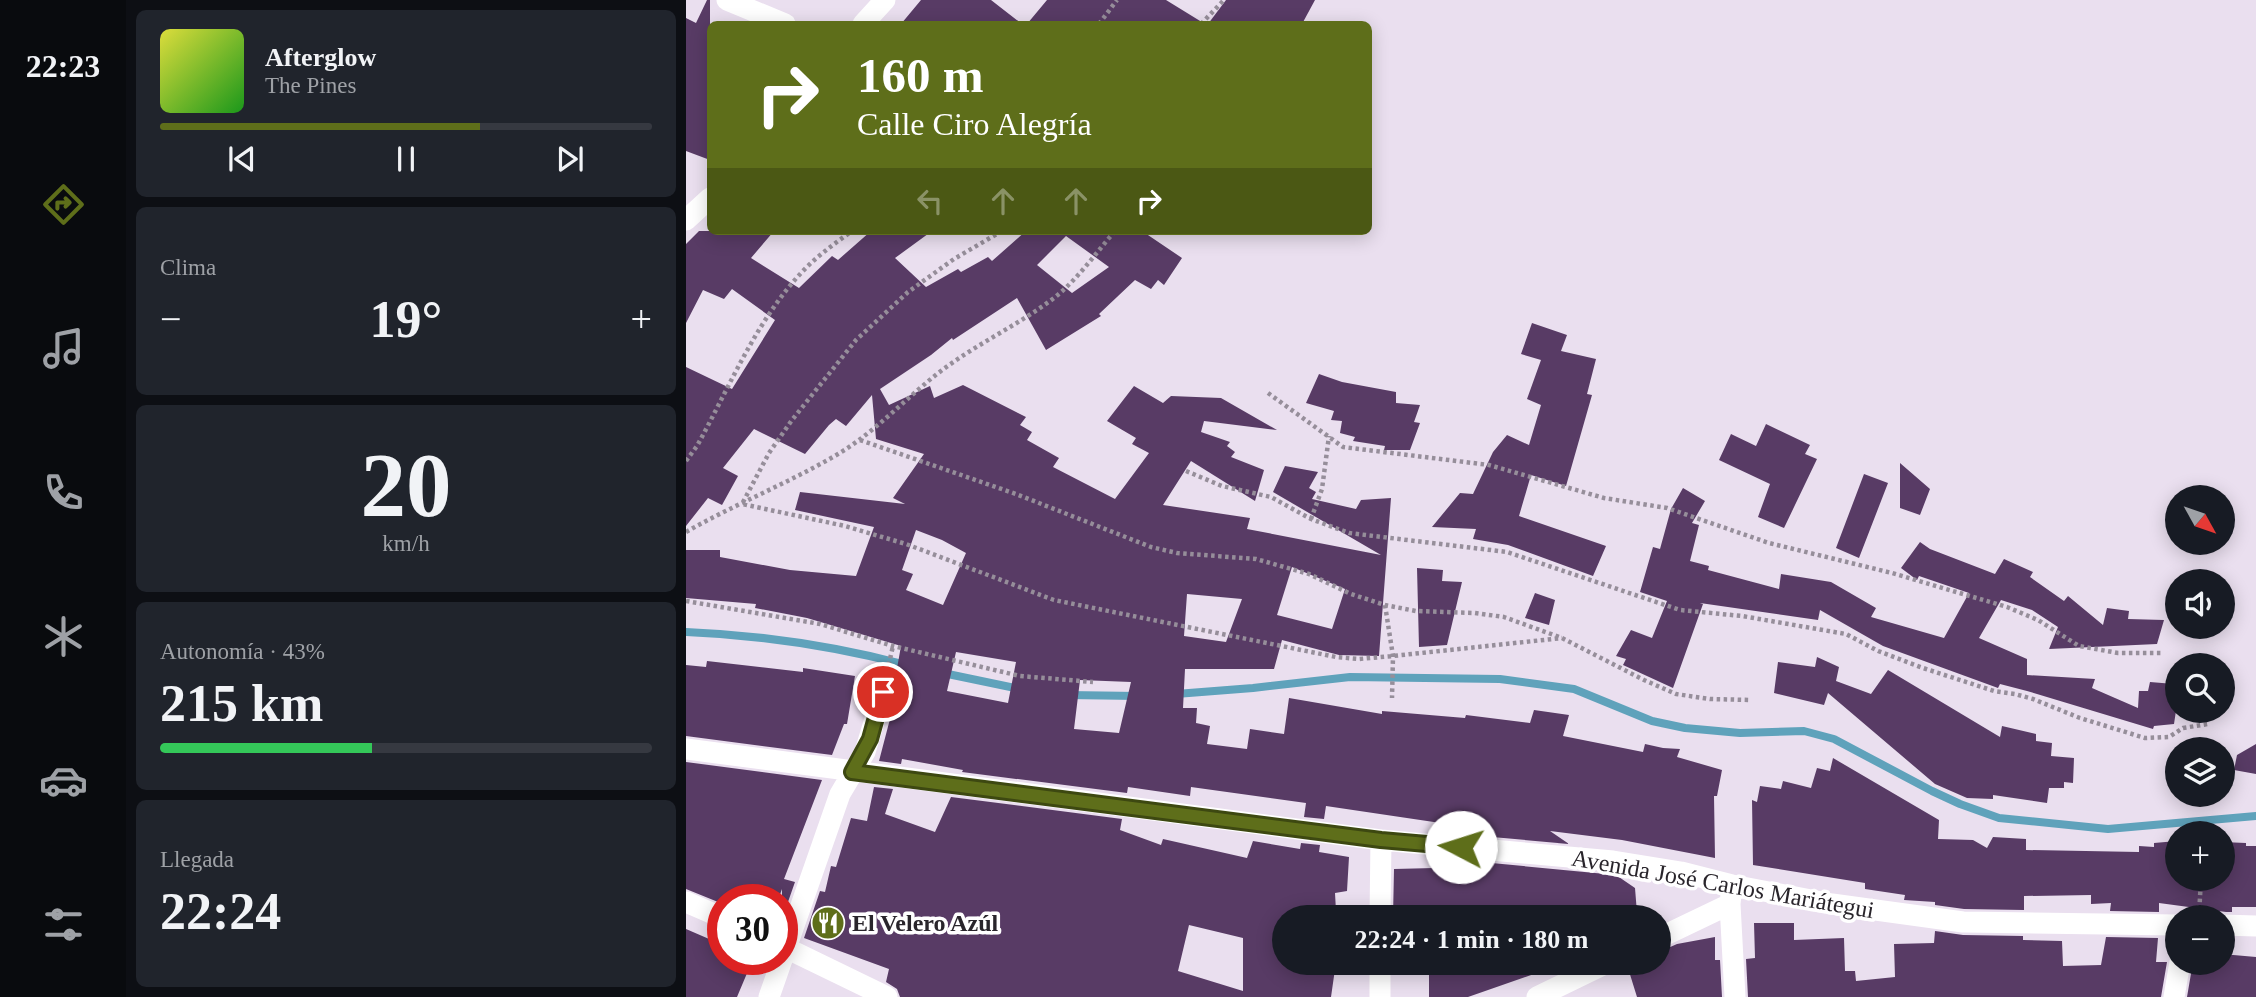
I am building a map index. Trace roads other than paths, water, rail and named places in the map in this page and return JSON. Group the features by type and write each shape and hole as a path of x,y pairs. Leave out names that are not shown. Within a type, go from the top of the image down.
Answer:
{"street":[{"path":"727,0 778,21"},
{"path":"866,21 885,0"},
{"path":"686,220 707,201"},
{"path":"798,911 840,794 870,739 883,692"},
{"name":"Avenida José Carlos Mariátegui","path":"686,749 1381,840 1613,861 1681,872 1731,894 1964,922 2165,925"},
{"path":"1380,905 1381,840"},
{"path":"1671,931 1731,894 1735,997"},
{"path":"686,902 707,911"},
{"path":"2235,925 2256,926"},
{"path":"798,953 887,997"},
{"path":"769,997 776,975"},
{"path":"1380,975 1380,997"},
{"path":"1537,997 1582,975"},
{"path":"2174,997 2178,975"}],"waterway":[{"path":"686,632 797,642 907,665"},
{"path":"943,673 1020,689"},
{"path":"1176,694 1350,677 1500,679 1574,689 1652,721 1685,728 1740,733 1804,731 1834,739 1932,791 1999,818 2108,829 2256,816"},
{"path":"1067,695 1138,696"}],"place":[{"name":"El Velero Azúl","path":"828,923"}]}
